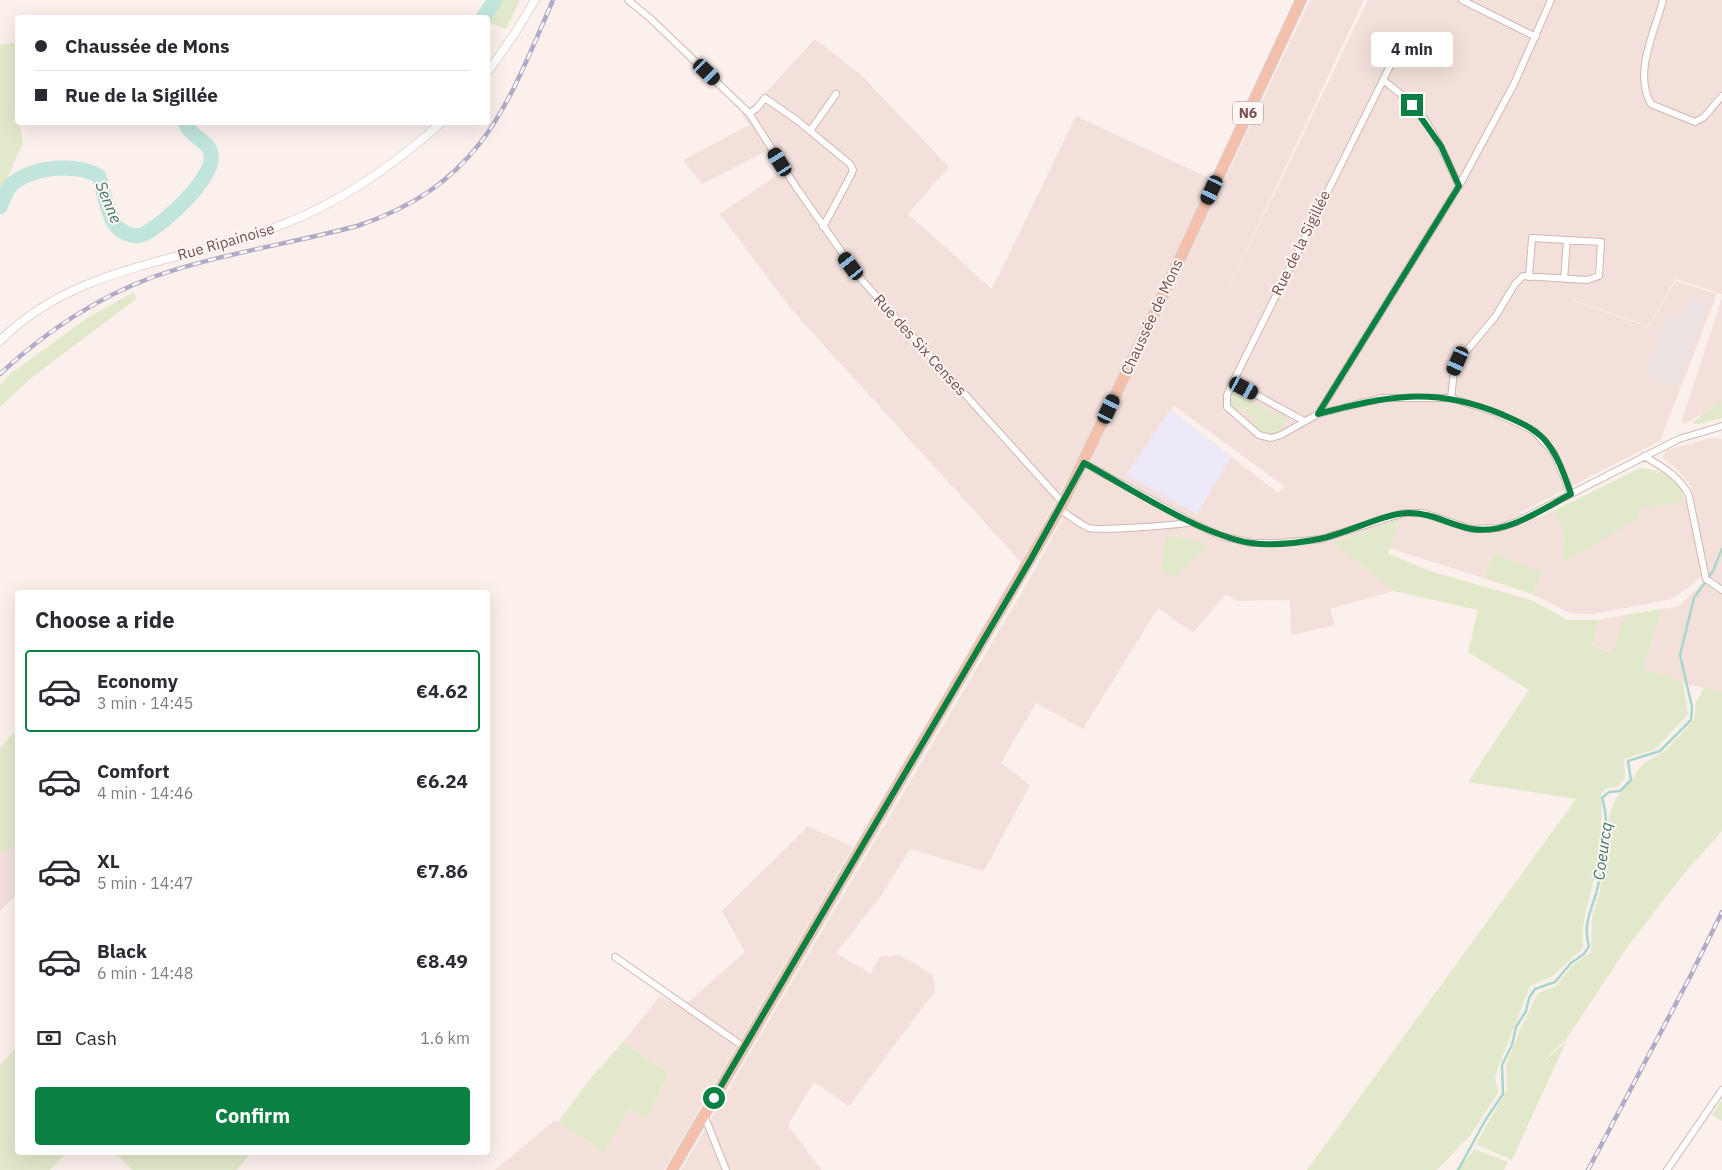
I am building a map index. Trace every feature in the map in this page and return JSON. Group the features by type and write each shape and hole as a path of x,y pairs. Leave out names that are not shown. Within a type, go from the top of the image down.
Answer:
{"main road":[{"name":"Chaussée de Mons","path":"672,1170 1061,506 1084,463 1301,0"}],"street":[{"path":"490,69 535,0"},
{"name":"Rue des Six Censes","path":"628,0 651,19 749,112 823,227 860,278 1061,506 1088,527 1097,530 1133,526 1183,525 1192,522"},
{"path":"1462,0 1536,37"},
{"path":"1318,414 1459,186 1536,37 1551,0"},
{"path":"1663,0 1643,67 1647,98 1651,104 1695,122 1704,117 1722,96"},
{"name":"Rue de la Sigillée","path":"1304,421 1277,437 1263,437 1227,407 1227,395 1393,60"},
{"path":"1383,80 1412,105 1427,123 1441,146 1459,186"},
{"path":"810,131 836,94"},
{"path":"749,112 756,109 765,98 810,131 850,164 853,170 823,227"},
{"name":"Rue Ripainoise","path":"0,341 28,317 57,299 87,284 134,268 247,237 311,212 379,174 438,125"},
{"path":"1451,398 1454,372 1458,361 1495,317 1522,276 1593,280 1599,276 1601,242 1532,238 1529,276"},
{"path":"1564,279 1567,240"},
{"path":"1233,382 1304,421 1318,414 1383,398 1451,398 1496,412 1534,430 1554,453 1571,494"},
{"path":"1084,463 1221,536 1252,543 1282,544 1321,539 1404,513 1424,513 1471,529 1484,530 1516,522 1679,439 1722,426"},
{"path":"1644,456 1672,473 1685,486 1693,512 1708,581 1722,590"},
{"path":"615,957 744,1047"},
{"path":"1667,1170 1722,1090"},
{"path":"704,1115 726,1170"}],"shaded area":[{"path":"1310,0 1364,0 1222,302 1368,0 1722,0 1722,294 1676,279 1648,326 1574,300 1572,304 1574,301 1648,327 1676,281 1717,294 1660,441 1519,513 1538,518 1553,511 1564,534 1562,562 1637,510 1684,501 1692,487 1677,469 1662,458 1667,450 1711,438 1722,439 1722,692 1691,685 1643,668 1662,609 1679,606 1703,583 1701,576 1688,588 1668,600 1593,614 1570,613 1532,594 1541,574 1495,553 1483,578 1389,548 1399,520 1334,543 1394,591 1330,609 1335,625 1291,635 1290,600 1238,601 1226,594 1193,633 1158,608 1083,729 1036,703 1001,763 1030,785 984,871 910,849 879,899 836,953 871,974 879,957 900,955 933,975 935,991 849,1106 814,1082 788,1125 821,1170 681,1170 1032,575 1069,506","holes":["1173,405 1284,486 1278,493 1171,410"]},
{"path":"815,39 860,74 949,167 908,214 992,289 1076,116 1211,179 1102,412 1053,506 1021,562 791,309 720,214 787,168 775,147 702,184 683,160 749,125 741,113 756,103"},
{"path":"1690,298 1708,304 1676,387 1645,373 1667,317 1680,320"},
{"path":"1722,298 1722,402 1685,424 1681,422"},
{"path":"1170,410 1231,457 1197,514 1126,475"},
{"path":"1625,615 1613,653 1592,645 1599,620"},
{"path":"808,826 853,847 664,1170 495,1170 554,1121 604,1152 630,1109 647,1119 669,1073 623,1042 660,996 682,1008 745,952 722,911"},
{"path":"15,846 15,896 0,911 0,853"}],"green space":[{"path":"492,0 520,0 506,29 490,23 490,15 484,15"},
{"path":"15,42 15,125 19,125 23,143 0,193 0,45"},
{"path":"134,292 136,299 31,378 0,407 0,385 10,374 87,318"},
{"path":"1238,389 1243,390 1241,396 1276,415 1279,410 1283,413 1285,417 1284,427 1276,433 1264,433 1252,425 1256,420 1240,408 1236,413 1230,405 1230,396"},
{"path":"1722,399 1722,418 1699,424 1692,423"},
{"path":"1640,468 1650,469 1667,475 1679,486 1684,501 1638,510 1639,518 1562,563 1564,534 1553,511"},
{"path":"1400,519 1388,554 1436,573 1531,600 1568,620 1599,620 1592,645 1612,653 1625,615 1662,609 1643,668 1683,682 1688,714 1656,749 1624,759 1625,778 1618,787 1605,789 1601,793 1602,814 1599,846 1584,922 1583,948 1553,976 1530,986 1495,1076 1498,1093 1470,1136 1437,1170 1307,1170 1576,799 1468,782 1529,690 1468,652 1478,610 1394,591 1333,543"},
{"path":"1166,535 1210,544 1176,577 1161,571"},
{"path":"1495,553 1542,573 1532,594 1483,578"},
{"path":"1704,688 1722,692 1722,831 1682,876 1628,946 1567,1038 1539,1066 1566,1042 1512,1160 1476,1144 1507,1089 1506,1065 1522,1025 1538,993 1556,986 1573,965 1591,952 1592,917 1600,891 1610,811 1617,797 1644,763 1666,750 1694,720 1696,702"},
{"path":"15,731 15,846 0,853 0,748"},
{"path":"623,1042 669,1073 647,1119 630,1109 604,1152 558,1122 590,1079"},
{"path":"15,1049 15,1155 64,1155 50,1170 0,1170 0,1065"},
{"path":"1722,1100 1722,1121 1712,1115"},
{"path":"1475,1149 1508,1162 1504,1170 1456,1170"},
{"path":"117,1155 249,1155 237,1170 132,1170"}],"waterway":[{"name":"Senne","path":"485,15 495,0"},
{"name":"Senne","path":"0,207 11,185 22,177 56,168 79,169 99,176 108,210 117,227 130,235 144,234 163,221 187,199 205,175 210,164 210,149 191,132 186,125"},
{"name":"Coeurcq","path":"1458,1170 1486,1119 1503,1094 1502,1065 1512,1045 1516,1027 1526,1011 1529,998 1535,989 1555,982 1571,963 1584,954 1589,946 1587,926 1599,883 1605,846 1606,820 1602,798 1609,792 1620,791 1631,780 1628,761 1660,751 1691,720 1692,707 1680,655 1694,598 1713,571 1722,549"}],"railway":[{"path":"0,374 34,344 72,318 111,295 153,277 203,262 357,226 399,209 433,189 461,165 484,138 503,109 520,76 553,0"},
{"path":"1588,1170 1691,975 1722,912"}],"route":[{"path":"714,1098 1031,559 1084,463 1221,536 1252,543 1282,544 1321,539 1404,513 1424,513 1471,529 1499,528 1516,522 1571,494 1559,462 1544,439 1522,423 1496,412 1451,398 1416,396 1383,398 1318,414 1459,186 1441,146 1427,123 1412,105"}]}
